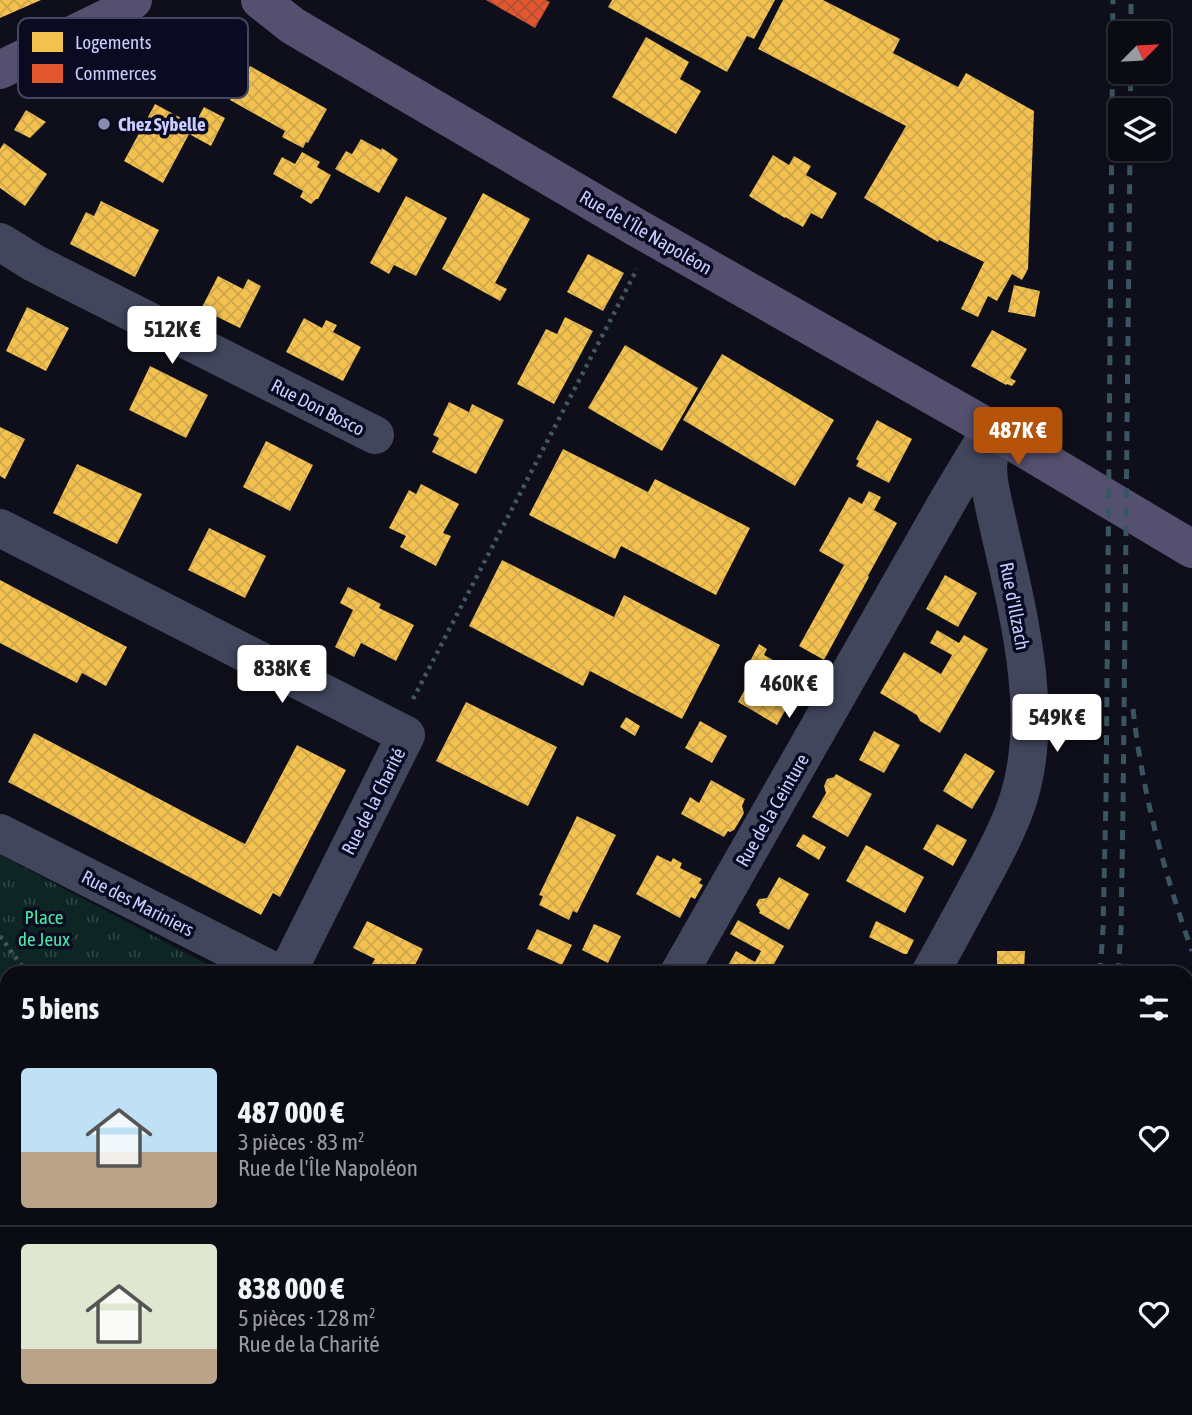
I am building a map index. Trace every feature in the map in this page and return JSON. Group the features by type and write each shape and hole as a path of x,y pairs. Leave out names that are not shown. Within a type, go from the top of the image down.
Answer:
{"main road":[{"path":"78,17 113,15 133,0"},
{"name":"Rue de l'Île Napoléon","path":"260,0 293,26 653,237 991,429 1192,549"},
{"path":"0,70 18,58"}],"street":[{"name":"Rue Don Bosco","path":"0,242 34,263 375,435"},
{"name":"Rue de la Ceinture","path":"683,966 991,429"},
{"name":"Rue d'Illzach","path":"934,966 1010,822 1019,795 1028,744 1024,647 989,481 991,429"},
{"name":"Rue de la Charité","path":"0,528 406,735 290,966"},
{"name":"Rue des Mariniers","path":"0,833 263,966"}],"path":[{"path":"397,730 653,237"},
{"path":"0,936 22,966"}],"green space":[{"name":"Place de Jeux","path":"0,855 207,964 206,966 0,966"}],"building: Logements":[{"path":"0,0 41,0 0,18"},
{"path":"612,0 775,0 754,39 747,36 727,72 608,7"},
{"path":"783,0 823,0 900,39 893,53 958,87 966,73 1034,111 1028,269 1022,280 1012,274 997,301 988,296 978,317 961,309 984,262 939,240 938,242 864,198 906,126 758,49"},
{"path":"646,37 689,62 680,79 701,91 676,134 612,97"},
{"path":"250,66 327,109 303,148 282,137 285,131 230,100 248,98"},
{"path":"155,104 194,125 204,107 225,118 211,146 189,134 163,183 124,161"},
{"path":"26,110 46,122 30,138 14,130"},
{"path":"361,139 398,159 379,193 335,169 346,151 352,154"},
{"path":"4,143 47,174 25,206 0,188 0,149"},
{"path":"302,152 320,162 317,167 331,175 318,199 311,204 300,197 303,191 273,174 282,157 295,164"},
{"path":"773,155 789,165 794,156 811,166 806,175 837,193 822,219 811,213 803,227 749,196"},
{"path":"483,193 530,219 495,283 507,289 500,301 442,269"},
{"path":"406,196 447,218 416,276 394,265 389,274 370,263"},
{"path":"101,201 159,230 135,277 70,244 86,212 94,216"},
{"path":"588,254 624,273 603,311 567,292"},
{"path":"218,276 243,289 248,279 261,286 240,328 201,309"},
{"path":"1014,285 1040,291 1035,317 1008,312"},
{"path":"27,307 69,328 46,371 6,351"},
{"path":"565,317 593,331 554,404 517,384 546,329 557,334"},
{"path":"304,318 322,328 326,320 337,325 333,332 361,347 343,381 286,352"},
{"path":"992,330 1027,349 1010,378 1016,381 1012,386 971,366"},
{"path":"625,345 698,388 662,451 588,408"},
{"path":"722,354 834,420 795,486 683,420"},
{"path":"150,366 208,395 186,438 129,410"},
{"path":"449,402 469,412 472,404 504,420 476,474 432,452 439,438 433,435"},
{"path":"877,420 912,439 889,483 856,466 859,461 856,459"},
{"path":"0,427 25,439 5,479 0,476"},
{"path":"266,441 313,465 290,511 243,487"},
{"path":"563,449 648,492 655,479 750,528 716,595 621,546 615,559 529,515"},
{"path":"77,464 142,494 117,544 53,513"},
{"path":"421,484 459,504 443,533 451,536 436,566 400,547 406,536 389,528 409,490 416,494"},
{"path":"869,491 881,497 874,510 897,523 824,660 799,646 844,565 819,551 849,497 862,504"},
{"path":"209,528 266,556 245,598 188,570"},
{"path":"502,560 614,617 624,595 720,645 682,719 590,671 583,686 469,626"},
{"path":"945,575 977,593 958,627 926,609"},
{"path":"0,580 127,647 106,686 82,673 77,683 0,643"},
{"path":"348,587 381,604 379,608 414,625 396,661 361,643 354,657 335,647 353,610 340,603"},
{"path":"937,630 959,643 964,635 988,649 940,733 920,721 917,715 880,693 904,652 941,674 952,655 930,643"},
{"path":"759,644 767,649 764,655 804,677 777,725 738,702 756,669 748,665"},
{"path":"466,702 557,747 528,806 436,761"},
{"path":"626,717 640,726 635,736 620,727"},
{"path":"700,721 727,736 712,763 685,748"},
{"path":"874,731 900,745 884,773 859,760"},
{"path":"34,733 245,844 297,745 346,770 280,897 273,893 261,915 8,782"},
{"path":"965,753 995,771 972,809 943,791"},
{"path":"836,774 872,794 848,837 812,817 826,793 824,786 827,779"},
{"path":"711,780 745,799 742,806 744,813 734,830 728,831 724,837 681,814 690,797 699,803"},
{"path":"577,816 616,835 577,913 573,911 569,920 539,905 543,896 539,895"},
{"path":"937,824 967,840 953,866 923,849"},
{"path":"803,834 826,847 819,860 796,846"},
{"path":"866,845 924,877 905,913 846,881"},
{"path":"657,855 671,862 673,858 682,863 680,868 702,879 699,883 703,885 695,899 691,897 680,918 636,894"},
{"path":"779,877 809,894 789,930 759,913 756,905 759,899 767,898"},
{"path":"738,920 784,946 773,966 728,966 736,951 755,962 761,951 730,934"},
{"path":"367,921 423,949 414,966 376,966 372,964 375,959 353,948"},
{"path":"876,921 914,940 907,954 869,937"},
{"path":"594,924 621,936 608,963 582,950"},
{"path":"537,929 572,945 562,965 527,949"},
{"path":"997,951 1025,951 1024,966 997,966"}],"building: Commerces":[{"path":"486,0 546,0 550,2 535,28"}],"railway":[{"path":"1100,966 1106,798 1113,0"},
{"path":"1131,0 1131,21"},
{"path":"1130,98 1131,84"},
{"path":"1118,966 1123,808 1130,161"},
{"path":"1133,709 1155,832 1192,951"}],"place":[{"name":"Chez Sybelle","path":"104,124"}]}
